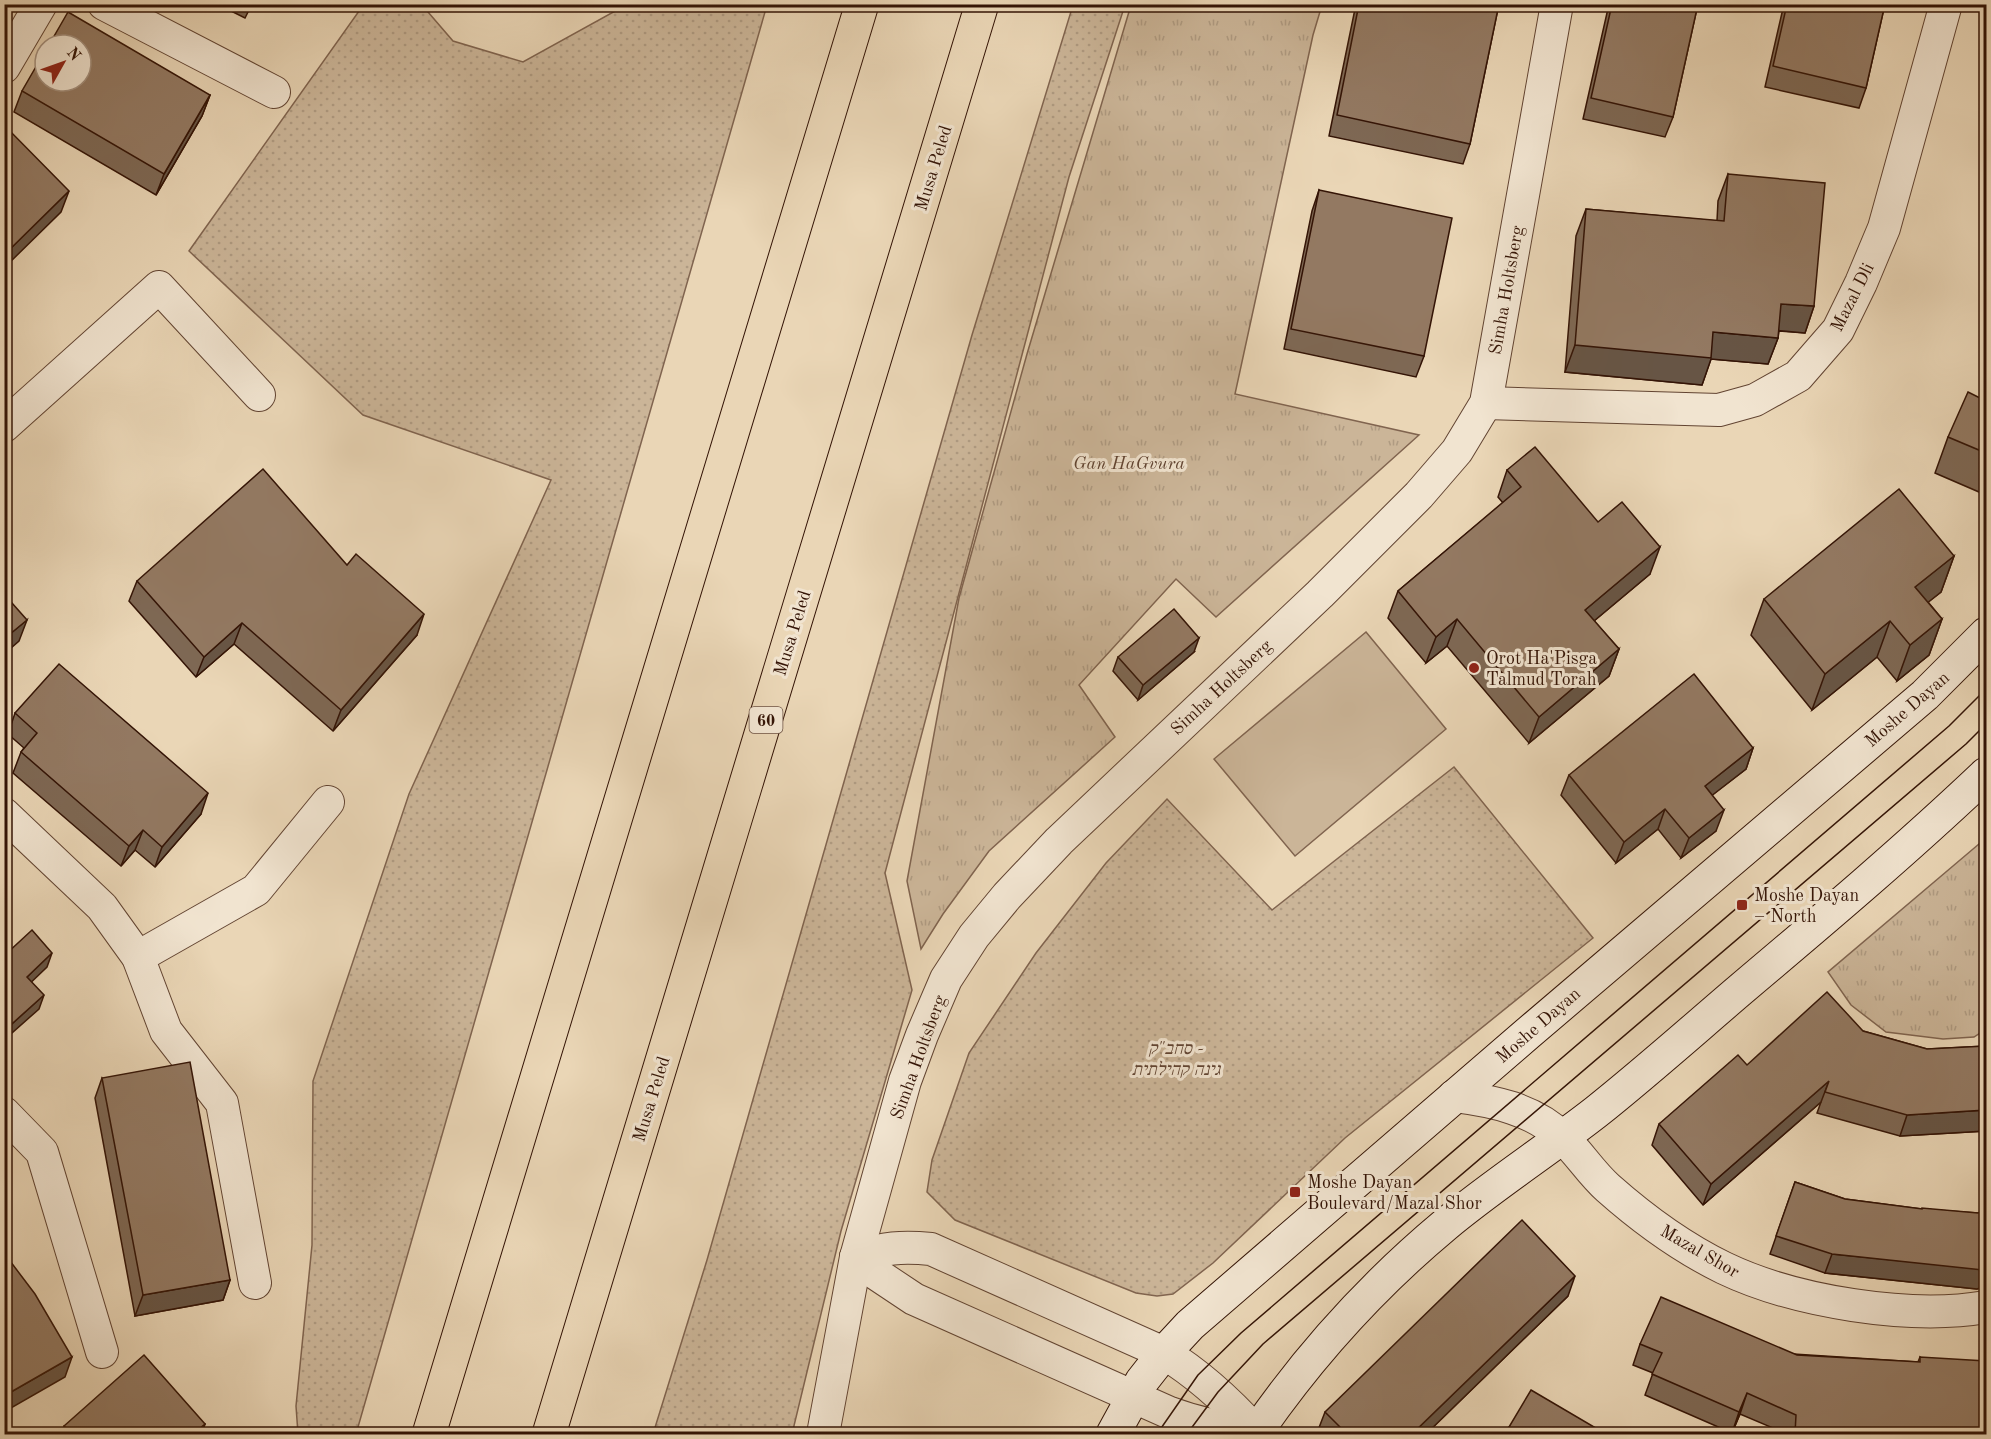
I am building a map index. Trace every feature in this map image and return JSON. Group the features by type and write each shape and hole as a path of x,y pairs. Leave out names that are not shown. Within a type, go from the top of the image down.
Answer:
{"highway":[{"path":"429,1434 862,4"},
{"name":"Musa Peled","path":"549,1434 982,4"}],"street":[{"path":"4,67 40,4"},
{"path":"104,4 274,92"},
{"name":"Simha Holtsberg","path":"823,1434 856,1257 905,1081 946,979 974,936 1007,896 1059,841 1320,594 1419,495 1457,451 1486,403 1557,4"},
{"name":"Mazal Dli","path":"1486,403 1719,410 1755,400 1798,376 1838,330 1862,283 1884,228 1946,4"},
{"path":"4,426 159,287 259,395"},
{"name":"Moshe Dayan","path":"1113,1434 1132,1396 1164,1353 1190,1326 1454,1096 1925,695 1986,634"},
{"path":"1256,1433 1286,1390 1330,1337 1378,1287 1443,1227 1605,1104 1839,906 1940,818 1986,774"},
{"path":"138,957 256,890 328,802"},
{"path":"4,814 102,907 138,957 166,1031 222,1103 255,1283"},
{"name":"Mazal Shor","path":"1454,1096 1508,1106 1531,1115 1562,1137 1607,1187 1668,1234 1723,1267 1761,1283 1826,1300 1895,1310 1986,1307"},
{"path":"4,1113 42,1152 102,1352"},
{"path":"856,1257 878,1250 905,1246 931,1249 1164,1353 1198,1375 1218,1392 1256,1433"},
{"path":"856,1257 872,1271 914,1299 1132,1396 1195,1422 1256,1433"}],"green space":[{"path":"364,4 422,5 453,41 523,62 626,5 767,5 356,1434 298,1434 296,1406 312,1245 313,1081 409,794 551,480 363,415 189,251"},
{"path":"1073,5 1125,5 1069,177 885,873 912,990 841,1231 792,1434 653,1434 707,1260 972,335"},
{"name":"Gan HaGvura","path":"1131,5 1322,5 1313,35 1235,394 1419,435 1216,617 1176,579 1079,685 1115,737 989,851 943,914 921,949 907,881 959,598 1027,354"},
{"path":"1366,632 1446,729 1295,856 1214,759"},
{"name":"סחב\"ק - גינה קהילתית","path":"1454,767 1593,938 1345,1138 1213,1263 1173,1294 1157,1296 1136,1293 955,1220 927,1192 932,1160 969,1053 1036,953 1106,863 1167,799 1272,910"},
{"path":"1986,838 1986,1029 1974,1037 1943,1039 1886,1032 1851,1005 1828,972"}],"building":[{"path":"1359,4 1499,4 1470,144 1337,115"},
{"path":"1612,4 1698,4 1673,117 1591,98"},
{"path":"1787,4 1885,4 1866,88 1773,66"},
{"path":"68,12 210,95 164,174 22,91 33,72 33,93 93,93 93,33 56,33"},
{"path":"4,127 69,191 4,255"},
{"path":"1728,174 1825,183 1814,306 1781,304 1778,338 1713,332 1711,358 1575,345 1586,209 1724,221"},
{"path":"1319,190 1452,218 1424,356 1291,329"},
{"path":"1968,392 1986,401 1986,453 1948,437"},
{"path":"1535,447 1598,522 1622,502 1660,547 1585,610 1619,649 1539,717 1457,619 1436,637 1398,591 1521,487 1507,470"},
{"path":"263,469 347,565 356,554 424,614 341,710 242,623 204,657 137,581"},
{"path":"1899,489 1954,556 1915,587 1942,619 1910,645 1890,621 1825,674 1764,599"},
{"path":"4,594 27,620 4,639"},
{"path":"1174,609 1199,638 1143,685 1118,657"},
{"path":"59,664 208,793 162,847 143,830 129,846 21,752 37,733 15,713"},
{"path":"1694,674 1753,748 1705,786 1724,810 1689,838 1665,809 1624,842 1569,775"},
{"path":"32,930 52,953 27,977 44,995 4,1031 4,953 6,954"},
{"path":"1827,992 1863,1031 1927,1049 1986,1046 1986,1110 1907,1115 1825,1092 1829,1081 1711,1184 1659,1124 1738,1055 1747,1065"},
{"path":"190,1062 230,1280 143,1295 102,1078"},
{"path":"1795,1182 1845,1199 1922,1209 1978,1213 1986,1210 1986,1269 1832,1254 1776,1236"},
{"path":"1522,1220 1575,1276 1412,1434 1347,1434 1325,1412"},
{"path":"4,1253 35,1294 72,1357 4,1396"},
{"path":"1661,1297 1797,1355 1920,1362 1920,1357 1986,1361 1986,1434 1795,1434 1796,1415 1747,1393 1739,1412 1652,1374 1662,1353 1640,1344"},
{"path":"144,1355 205,1424 193,1434 71,1434 64,1426"},
{"path":"1531,1390 1606,1434 1522,1434 1509,1427"}],"tram line":[{"path":"1157,1434 1198,1375 1241,1333 1949,726 1986,689"},
{"path":"1187,1434 1218,1392 1263,1344 1966,744 1986,724"}],"place":[{"name":"Orot Ha'Pisga Talmud Torah","path":"1474,668"},
{"name":"Moshe Dayan – North","path":"1742,905"},
{"name":"Moshe Dayan Boulevard/Mazal Shor","path":"1295,1192"}]}
